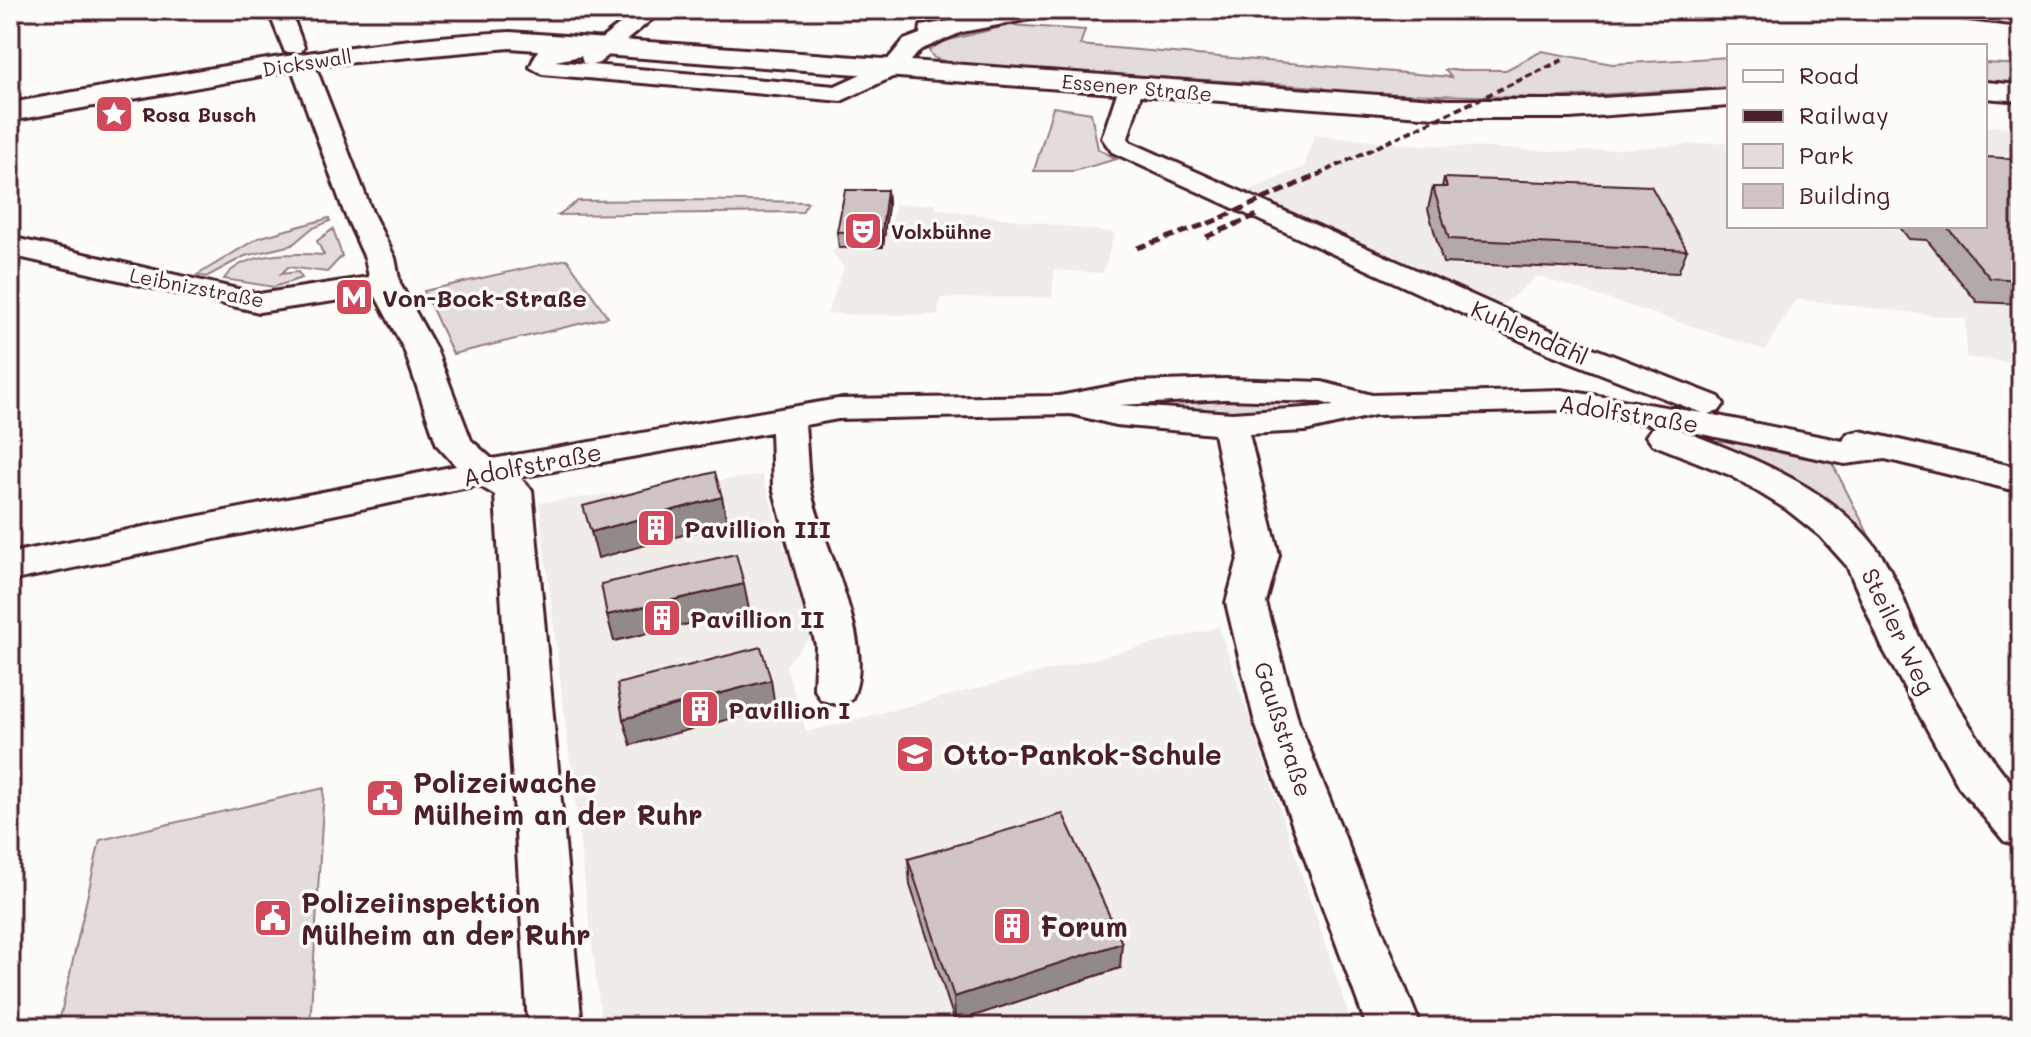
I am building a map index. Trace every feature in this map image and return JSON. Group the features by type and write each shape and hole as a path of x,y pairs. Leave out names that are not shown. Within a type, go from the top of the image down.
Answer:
{"main road":[{"name":"Dickswall","path":"10,112 300,61 463,42 599,52"},
{"name":"Essener Straße","path":"546,55 599,52 1127,95 1448,109 1570,109 1727,98"},
{"name":"Dickswall","path":"10,122 300,61 546,55"},
{"name":"Essener Straße","path":"864,73 893,68 1388,123 1579,125 1727,113"},
{"path":"1987,90 2021,93"},
{"path":"1987,108 2021,111"}],"street":[{"path":"279,10 358,212 380,258 385,284 420,349 455,445 484,472 513,490 555,1027"},
{"path":"599,52 652,10"},
{"path":"864,73 895,42 954,27 1046,10"},
{"path":"1941,10 2021,19"},
{"path":"893,68 912,45 954,27"},
{"name":"Essener Straße","path":"546,55 542,67 841,94 864,73"},
{"name":"Kuhlendahl","path":"1127,95 1115,138 1121,147 1679,396 2021,480"},
{"name":"Leibnizstraße","path":"10,246 259,303 385,284"},
{"name":"Adolfstraße","path":"1059,406 1133,392 1225,389 1322,392 1371,405 1465,405 1561,400 1594,403 1845,453 1885,448"},
{"name":"Adolfstraße","path":"10,567 484,472 838,409 1059,406 1135,418 1229,423 1324,419 1371,405"},
{"name":"Steiler Weg","path":"1465,405 1506,416 1609,422 1695,445 1743,467 1799,500 1834,527 1864,560 1903,647 1975,774 2021,827"},
{"path":"787,416 792,488 837,645 836,688"},
{"name":"Gaußstraße","path":"1229,423 1259,555 1246,603 1277,723 1394,1027"}],"shaded area":[{"path":"1987,126 2021,127 2021,364 1966,357 1966,319 1796,299 1765,350 1538,276 1502,305 1247,191 1304,167 1314,135 1387,143 1572,152 1727,142 1727,228 1987,228"},
{"path":"936,204 936,209 1115,233 1103,273 1054,270 1052,297 940,298 938,315 827,314 844,268 833,253 834,248 883,247 886,226 892,225 895,205"},
{"name":"Otto-Pankok-Schule","path":"762,475 812,635 786,665 806,732 1219,627 1353,1027 602,1027 539,503"}],"green space":[{"path":"1010,25 1085,30 1080,45 1451,77 1445,70 1506,70 1542,51 1612,64 1727,57 1727,87 1544,98 1333,92 1321,87 957,65 934,58 929,51 941,42"},
{"path":"1987,63 2021,65 2021,83 1987,81"},
{"path":"1053,107 1091,113 1098,149 1117,159 1074,171 1034,171"},
{"path":"578,201 808,202 802,212 558,215"},
{"path":"329,218 330,221 311,229 292,245 245,256 206,277 197,275 258,238"},
{"path":"333,229 342,256 327,272 288,267 281,274 298,272 302,278 274,287 224,279 243,263 256,259 284,254 324,255 317,241"},
{"path":"567,259 608,317 453,354 424,291"},
{"path":"1311,396 1322,403 1321,411 1268,418 1137,408 1135,402 1143,397"},
{"path":"1734,435 1828,455 1878,553 1715,444"},
{"path":"324,788 310,1027 58,1027 100,840"}],"building":[{"path":"1987,157 2021,159 2021,280 1990,278 1948,228 1987,228"},
{"path":"1444,178 1651,186 1687,250 1449,239 1433,187 1447,187"},
{"path":"845,190 887,190 882,231 837,232"},
{"path":"715,472 722,497 591,532 583,506"},
{"path":"736,554 744,584 607,615 601,584"},
{"path":"761,647 771,680 623,719 617,684"},
{"name":"Forum","path":"1063,814 1122,943 954,997 908,859"}],"railway":[{"path":"1317,175 1565,59"},
{"path":"1137,248 1212,222 1322,173"},
{"path":"1206,237 1257,215"}],"place":[{"name":"Rosa Busch","path":"114,114"},
{"name":"Volxbühne","path":"863,231"},
{"name":"Von-Bock-Straße","path":"354,297"},
{"name":"Pavillion III","path":"656,528"},
{"name":"Pavillion II","path":"662,618"},
{"name":"Pavillion I","path":"700,709"},
{"name":"Otto-Pankok-Schule","path":"915,754"},
{"name":"Polizeiwache Mülheim an der Ruhr","path":"385,798"},
{"name":"Polizeiinspektion Mülheim an der Ruhr","path":"273,918"},
{"name":"Forum","path":"1012,926"}]}
